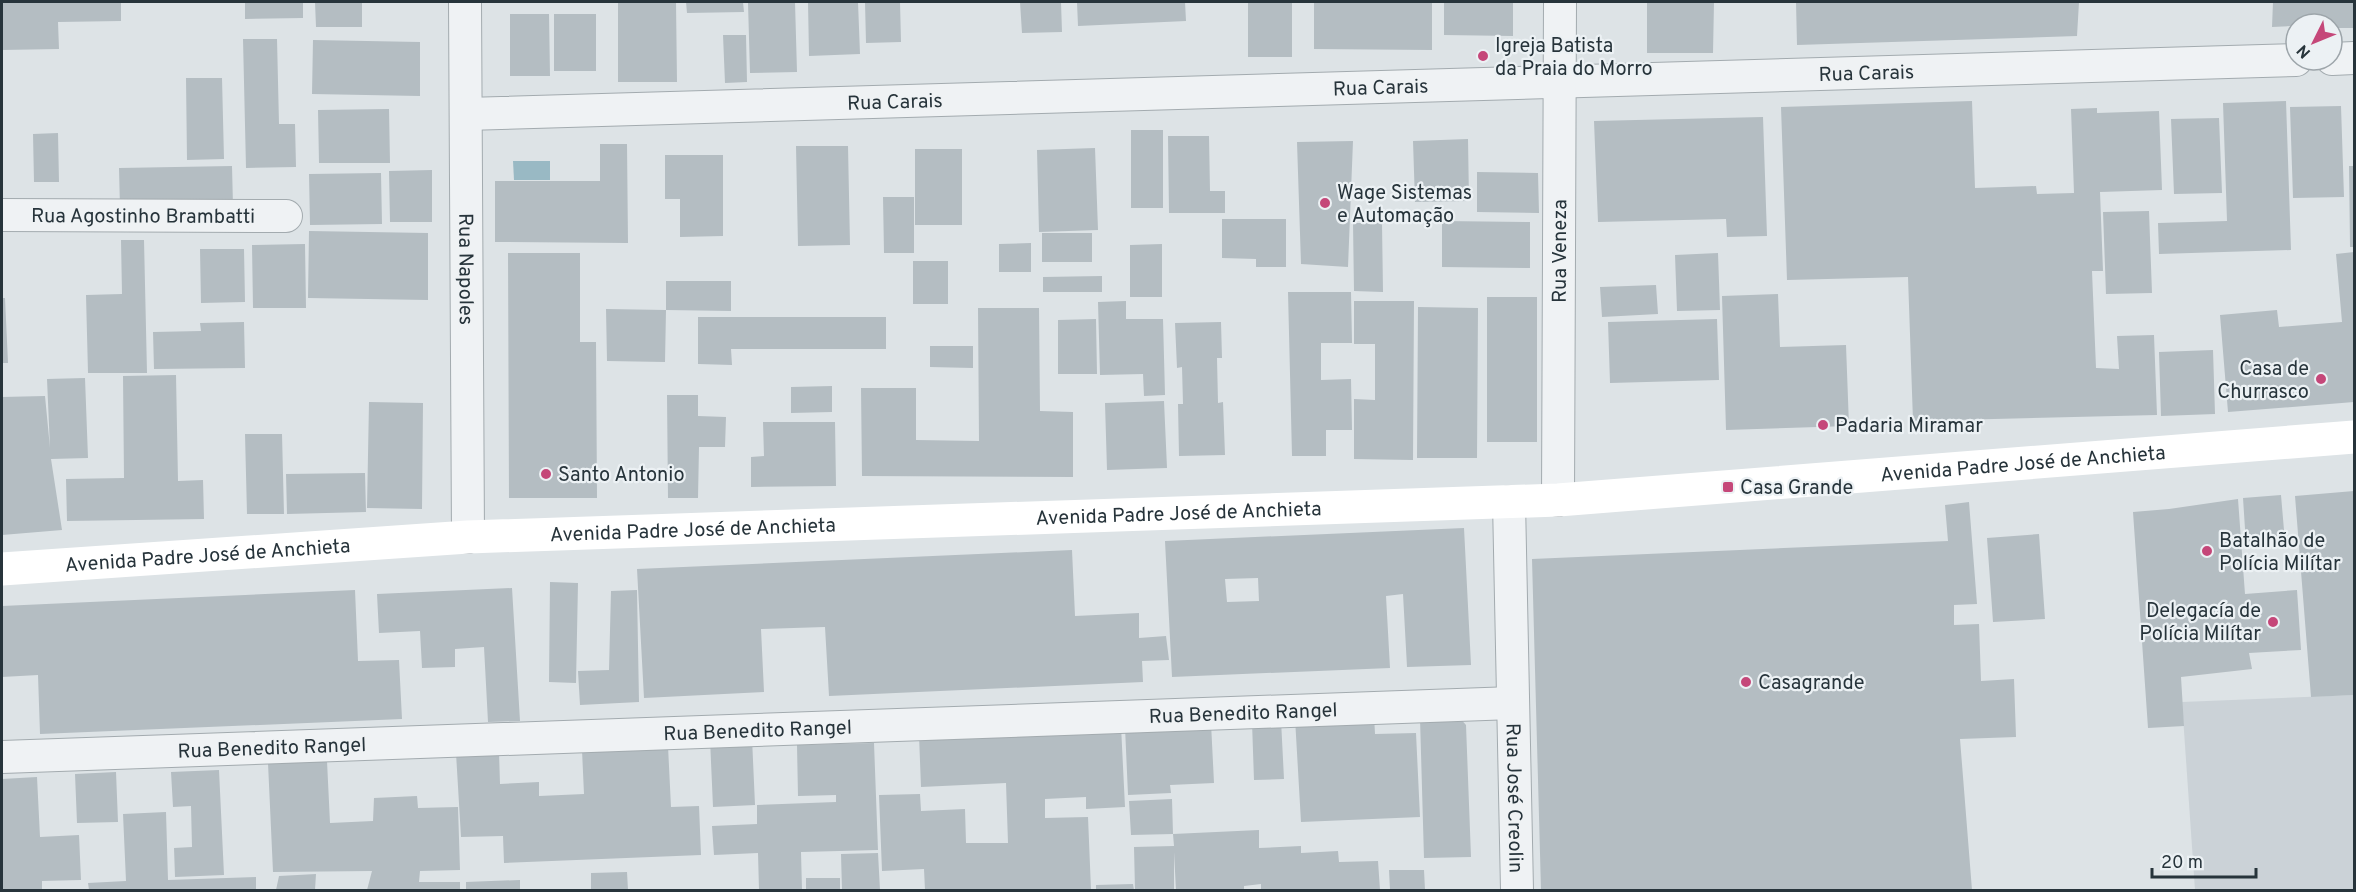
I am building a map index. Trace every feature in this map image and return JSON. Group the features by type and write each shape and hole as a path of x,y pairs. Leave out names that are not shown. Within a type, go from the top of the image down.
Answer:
{"main road":[{"name":"Avenida Padre José de Anchieta","path":"2,569 468,537 1558,500 2355,437"}],"street":[{"name":"Rua Napoles","path":"465,2 468,537"},
{"name":"Rua Veneza","path":"1558,500 1560,2"},
{"name":"Rua Carais","path":"466,114 2284,60"},
{"name":"Rua Agostinho Brambatti","path":"2,215 286,216"},
{"name":"Rua José Creolin","path":"1509,502 1517,891"},
{"name":"Rua Benedito Rangel","path":"2,757 1513,704"}],"shaded area":[{"path":"2354,695 2354,890 2195,890 2182,702"}],"water":[{"path":"513,161 550,161 550,180 514,180"}],"building":[{"path":"2,2 121,2 121,21 58,22 59,49 2,50"},
{"path":"245,2 303,2 303,18 245,19"},
{"path":"315,2 362,2 362,27 316,27"},
{"path":"618,2 676,2 677,82 618,82"},
{"path":"686,2 743,2 744,12 687,13"},
{"path":"795,2 797,72 750,73 748,3"},
{"path":"808,2 858,2 860,54 809,56"},
{"path":"865,2 900,2 901,42 866,43"},
{"path":"1020,2 1061,2 1062,32 1022,33"},
{"path":"1077,2 1185,2 1186,21 1078,26"},
{"path":"1248,2 1292,2 1292,57 1248,57"},
{"path":"1314,2 1432,2 1432,50 1314,49"},
{"path":"1444,2 1513,2 1513,36 1444,35"},
{"path":"1647,2 1714,2 1713,53 1647,53"},
{"path":"1796,2 2079,2 2077,36 1797,45"},
{"path":"2273,2 2354,2 2354,28 2344,28 2344,12 2284,12 2284,26 2272,27"},
{"path":"510,14 549,14 550,76 510,76"},
{"path":"554,14 596,14 596,71 554,71"},
{"path":"723,35 746,35 747,82 725,83"},
{"path":"243,39 277,39 279,124 295,124 296,167 246,168"},
{"path":"313,40 420,42 420,96 312,94"},
{"path":"186,78 222,78 224,159 187,160"},
{"path":"1972,101 1975,188 2036,186 2037,194 2074,193 2071,109 2097,108 2097,113 2159,111 2162,190 2100,192 2103,271 2092,271 2096,368 2119,369 2117,336 2154,335 2157,415 1913,421 1908,277 1787,280 1781,107"},
{"path":"2286,101 2291,250 2159,254 2158,223 2227,221 2223,103"},
{"path":"2341,106 2344,197 2293,198 2290,107"},
{"path":"389,109 390,163 319,163 318,110"},
{"path":"1763,117 1767,236 1727,237 1726,219 1598,222 1594,121"},
{"path":"2219,118 2222,193 2174,194 2171,119"},
{"path":"1131,130 1163,130 1163,208 1131,208"},
{"path":"58,133 59,182 34,182 33,134"},
{"path":"1168,136 1209,136 1210,191 1225,191 1225,213 1169,213"},
{"path":"1468,139 1469,201 1415,202 1413,141"},
{"name":"Wage Sistemas e Automação","path":"1353,141 1348,267 1301,264 1297,142"},
{"path":"600,144 627,144 628,243 495,242 495,181 600,181"},
{"path":"796,146 848,146 850,245 798,246"},
{"path":"1095,148 1098,230 1039,232 1037,150"},
{"path":"915,149 962,149 962,225 915,225"},
{"path":"665,155 723,155 723,236 680,237 680,199 665,199"},
{"path":"232,166 233,206 120,208 119,168"},
{"path":"2349,166 2354,166 2354,247 2350,247"},
{"path":"432,170 432,222 390,222 389,171"},
{"path":"1477,172 1538,173 1539,213 1477,212"},
{"path":"381,173 382,224 310,225 309,174"},
{"path":"883,197 914,197 914,253 884,253"},
{"path":"2149,211 2152,293 2106,294 2103,212"},
{"path":"1222,219 1286,219 1286,267 1256,267 1256,259 1222,258"},
{"path":"1442,221 1530,222 1530,268 1442,267"},
{"path":"1353,223 1382,223 1383,292 1354,291"},
{"path":"309,231 428,233 428,300 308,298"},
{"path":"1042,233 1092,233 1092,262 1042,262"},
{"path":"121,240 144,240 147,373 88,373 86,295 122,294"},
{"path":"1031,243 1031,272 999,272 999,244"},
{"path":"305,244 306,308 253,308 252,245"},
{"path":"1162,244 1162,297 1130,297 1130,245"},
{"path":"200,249 244,249 245,302 201,303"},
{"path":"2354,252 2354,402 2228,412 2220,315 2277,310 2279,327 2342,322 2336,254"},
{"path":"508,253 580,253 580,342 596,342 597,498 509,498"},
{"path":"1718,253 1720,310 1677,311 1675,255"},
{"path":"913,261 948,261 948,304 913,304"},
{"path":"1102,276 1102,292 1043,292 1043,277"},
{"path":"666,281 731,281 731,311 666,310"},
{"path":"1656,285 1658,314 1602,317 1600,287"},
{"path":"1288,292 1351,292 1352,343 1321,343 1321,380 1351,379 1352,430 1326,430 1326,456 1292,456"},
{"path":"1778,294 1780,347 1846,345 1849,426 1726,430 1722,296"},
{"path":"1487,297 1537,297 1537,442 1487,442"},
{"path":"2,298 5,298 8,363 2,363"},
{"path":"1126,301 1126,319 1163,319 1165,395 1144,396 1143,374 1100,375 1098,302"},
{"path":"1354,301 1414,301 1413,460 1354,459 1354,399 1375,400 1375,344 1354,344"},
{"path":"1418,307 1478,308 1477,458 1417,458"},
{"path":"978,308 1039,308 1040,411 1073,412 1073,477 862,476 861,388 916,388 916,440 979,441"},
{"path":"606,309 666,310 665,362 607,361"},
{"path":"698,317 886,317 886,349 731,349 732,365 698,364"},
{"path":"1096,319 1097,374 1058,374 1058,320"},
{"path":"1717,319 1719,380 1610,383 1608,322"},
{"path":"244,322 245,368 154,369 153,332 201,331 200,323"},
{"path":"1221,322 1222,358 1217,358 1218,403 1223,402 1225,455 1179,456 1178,404 1183,404 1182,367 1177,368 1175,323"},
{"path":"930,346 973,346 973,368 930,367"},
{"path":"2213,350 2215,414 2161,416 2159,352"},
{"path":"176,375 178,481 203,480 204,519 67,521 66,479 124,478 123,376"},
{"path":"85,378 88,458 51,459 62,530 2,535 2,397 45,396 50,448 47,379"},
{"path":"832,386 832,412 791,413 791,387"},
{"path":"667,395 698,395 698,416 726,417 725,447 699,447 698,498 668,498"},
{"path":"1164,401 1167,468 1107,470 1105,403"},
{"path":"369,402 423,403 422,509 367,508"},
{"path":"763,422 835,422 836,486 751,487 751,457 764,456"},
{"path":"245,434 282,434 284,514 247,514"},
{"path":"365,473 366,512 287,514 286,474"},
{"path":"2354,491 2354,695 2311,697 2295,496"},
{"path":"2281,495 2285,542 2246,544 2243,498"},
{"path":"2238,499 2245,594 2297,590 2301,650 2249,653 2252,669 2181,677 2184,726 2148,728 2133,512"},
{"name":"Casagrande","path":"1969,502 1977,604 1954,605 1954,625 1979,624 1981,681 2014,679 2016,737 1960,739 1972,890 1541,890 1532,559 1948,541 1945,505"},
{"path":"1464,528 1471,665 1407,667 1403,594 1386,596 1390,668 1172,677 1165,541","holes":["1258,578 1259,601 1227,602 1225,579"]},
{"path":"2039,534 2045,619 1993,622 1987,538"},
{"path":"1072,550 1075,616 1139,613 1139,638 1166,636 1169,660 1142,661 1143,682 829,696 825,627 761,629 764,692 644,698 637,569"},
{"path":"550,582 578,583 576,683 549,682"},
{"path":"512,588 520,721 488,722 484,647 455,649 455,667 422,668 420,631 379,633 377,594"},
{"path":"355,590 358,661 399,660 402,719 40,734 38,675 2,677 2,606"},
{"path":"637,590 639,702 580,705 578,671 609,670 611,591"},
{"path":"1374,715 1375,734 1416,733 1420,817 1301,822 1295,718"},
{"path":"1458,716 1466,725 1471,857 1424,858 1420,718"},
{"path":"1281,720 1284,779 1254,780 1252,722"},
{"path":"1211,723 1214,783 1170,785 1171,793 1128,795 1125,727"},
{"path":"1121,726 1125,807 1086,809 1086,797 1045,799 1045,818 1088,817 1091,890 925,890 924,869 882,871 879,795 920,794 921,811 965,809 966,843 1008,843 1006,783 921,787 919,735"},
{"path":"752,738 755,805 713,807 710,739"},
{"path":"874,743 878,850 801,852 802,890 759,890 758,853 714,855 712,826 757,824 757,805 836,802 836,795 798,796 797,745"},
{"path":"668,746 671,807 699,806 701,855 504,863 503,836 461,837 456,753 499,752 500,784 539,782 539,796 584,794 582,750"},
{"path":"327,761 330,823 373,821 374,798 417,796 418,808 458,807 460,870 420,871 419,882 460,882 460,890 367,890 372,871 273,872 268,763"},
{"path":"219,770 224,875 175,877 174,848 192,847 191,806 173,807 171,772"},
{"path":"116,772 118,822 77,823 75,774"},
{"path":"37,777 40,837 79,835 81,880 42,881 42,890 2,890 2,779"},
{"path":"1172,799 1173,834 1131,835 1129,801"},
{"path":"166,812 168,880 256,877 256,890 89,890 88,883 126,881 123,814"},
{"path":"1259,830 1259,848 1301,846 1301,853 1338,851 1339,862 1378,861 1380,890 1261,890 1261,884 1244,886 1244,890 1176,890 1174,852 1174,890 1135,890 1134,847 1174,846 1173,834"},
{"path":"878,853 880,890 842,890 841,854"},
{"path":"1389,870 1424,870 1425,890 1390,890"},
{"path":"627,872 628,890 591,890 591,873"},
{"path":"316,874 315,890 276,890 279,876"},
{"path":"806,878 840,878 840,890 806,890"},
{"path":"520,880 520,890 466,890 466,882"},
{"path":"1133,884 1134,890 1096,890 1096,885"}],"place":[{"name":"Igreja Batista da Praia do Morro","path":"1483,56"},
{"name":"Wage Sistemas e Automação","path":"1325,203"},
{"name":"Casa de Churrasco","path":"2321,379"},
{"name":"Padaria Miramar","path":"1823,425"},
{"name":"Santo Antonio","path":"546,474"},
{"name":"Casa Grande","path":"1728,487"},
{"name":"Batalhão de Polícia Milítar","path":"2207,551"},
{"name":"Delegacía de Polícia Milítar","path":"2273,622"},
{"name":"Casagrande","path":"1746,682"}]}
